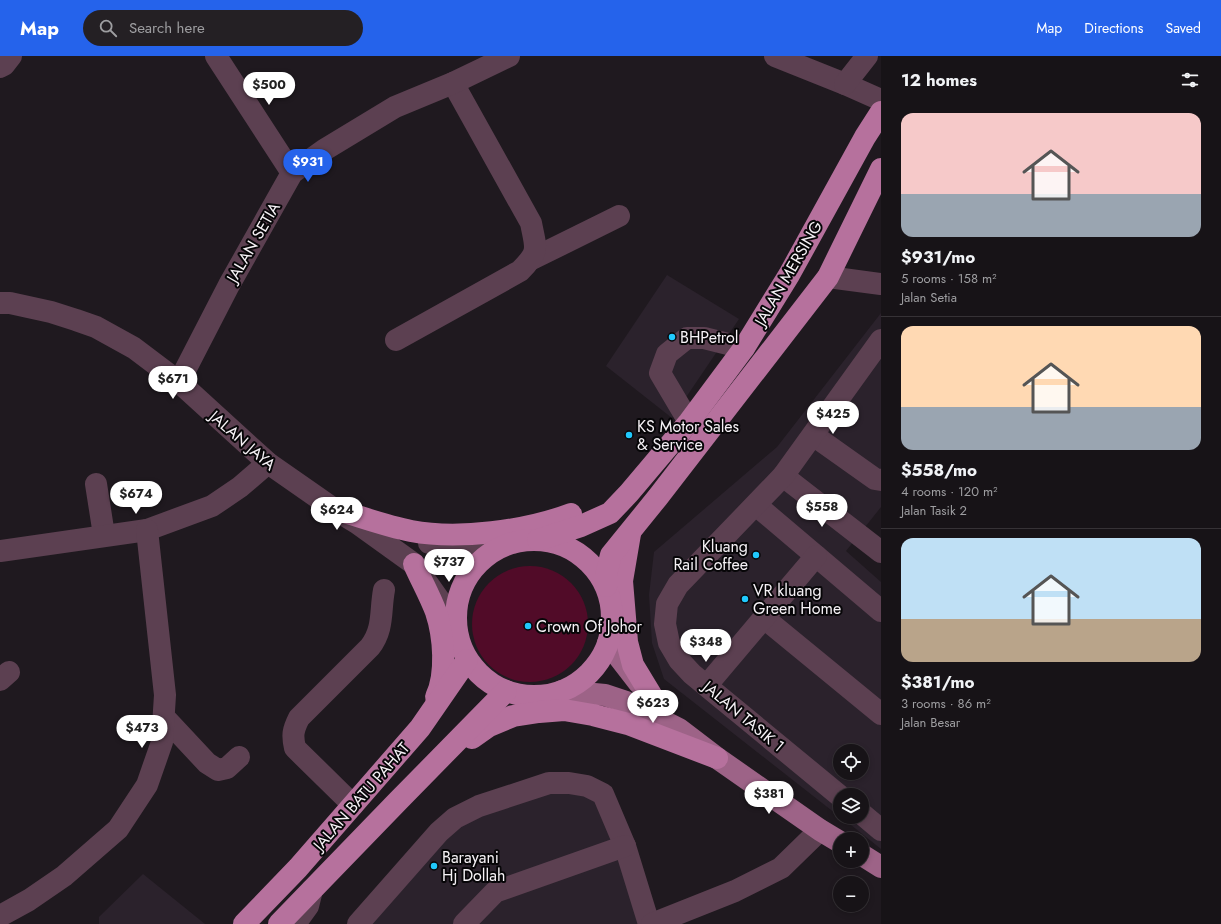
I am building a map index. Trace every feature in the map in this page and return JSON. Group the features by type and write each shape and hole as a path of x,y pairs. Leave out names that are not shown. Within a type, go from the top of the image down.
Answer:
{"highway":[{"name":"JALAN MERSING","path":"538,540 581,526 610,513 629,493 689,422 744,348 789,274 865,137 881,112"},
{"path":"606,586 594,568 578,554 559,544 538,540 512,543 488,554 470,573 458,596 455,622 458,642 467,660 484,679 506,692 524,696 544,696 562,692 582,680 598,664 608,644 612,624 611,605 606,586 606,575 611,555 658,497 828,277 881,169"},
{"path":"334,509 411,531 451,535 503,530 552,521 599,503 650,468"},
{"path":"630,531 622,581 627,642 633,665 652,698"},
{"path":"414,564 436,612 441,635 444,664 441,688 420,728"},
{"name":"JALAN BATU PAHAT","path":"244,924 298,868 420,728 467,660"},
{"name":"JALAN BATU PAHAT","path":"279,924 506,692"},
{"path":"432,767 489,726 513,716 564,710 593,715 628,724 717,758"}],"main road":[{"path":"608,644 629,672 679,729"},
{"path":"562,692 605,695 626,702 679,729 717,758 833,838"},
{"path":"869,859 881,867"}],"street":[{"path":"0,67 4,65 11,56"},
{"path":"216,56 292,174"},
{"name":"JALAN SETIA","path":"179,382 229,285 292,174 324,150 395,107 509,56"},
{"path":"775,56 881,100"},
{"path":"845,84 867,56"},
{"path":"453,82 531,223 536,248 532,259"},
{"path":"396,340 520,271 532,259 619,216"},
{"path":"828,277 848,278 881,284"},
{"name":"JALAN JAYA","path":"0,303 10,303 50,312 96,327 134,348 179,382 268,464 414,564 455,622"},
{"path":"689,422 660,373 667,354 687,338 704,338 744,348"},
{"name":"JALAN TASIK 1","path":"833,790 692,674 679,660 669,643 665,624 667,604 678,585 783,476 881,340"},
{"path":"813,435 875,479 881,480"},
{"path":"0,550 147,530 212,506 240,487 268,464"},
{"path":"783,476 879,548"},
{"path":"96,484 104,536"},
{"path":"756,505 881,611"},
{"name":"JALAN JAYA","path":"357,524 400,538 440,545 466,546 512,543"},
{"path":"0,916 29,900 64,876 118,829 147,785 162,742 165,695 147,530"},
{"path":"707,685 816,556"},
{"path":"353,805 295,748 293,738 294,728 299,718 370,647 376,639 380,628 384,590"},
{"path":"764,618 881,714"},
{"path":"164,717 207,764 218,770 227,768 240,757"},
{"path":"358,924 439,832 455,818 479,806 550,783 569,783 587,786 603,794 625,846 649,924"},
{"path":"869,820 881,830"},
{"path":"652,924 735,891 781,868 820,830"},
{"path":"464,924 495,892 625,846"},
{"path":"295,924 308,906 313,889"}],"shaded area":[{"path":"667,275 739,319 672,418 606,366"},
{"path":"881,313 881,507 846,551 881,582 881,849 869,839 869,832 860,832 850,824 869,824 869,788 833,788 833,812 664,679 652,643 649,595 654,552 777,447"},
{"path":"530,566 541,567 552,571 571,583 583,602 587,613 587,635 583,646 571,665 552,677 541,681 530,682 519,681 508,677 489,665 477,646 473,635 472,624 473,613 477,602 489,583 508,571 519,567"},
{"path":"589,782 654,924 355,924 441,826"},
{"path":"143,874 205,924 99,924 99,917"}],"place":[{"name":"BHPetrol","path":"672,337"},
{"name":"KS Motor Sales & Service","path":"629,435"},
{"name":"Kluang Rail Coffee","path":"756,555"},
{"name":"VR kluang Green Home","path":"745,599"},
{"name":"Crown Of Johor","path":"528,626"},
{"name":"Barayani Hj Dollah","path":"434,866"}]}
